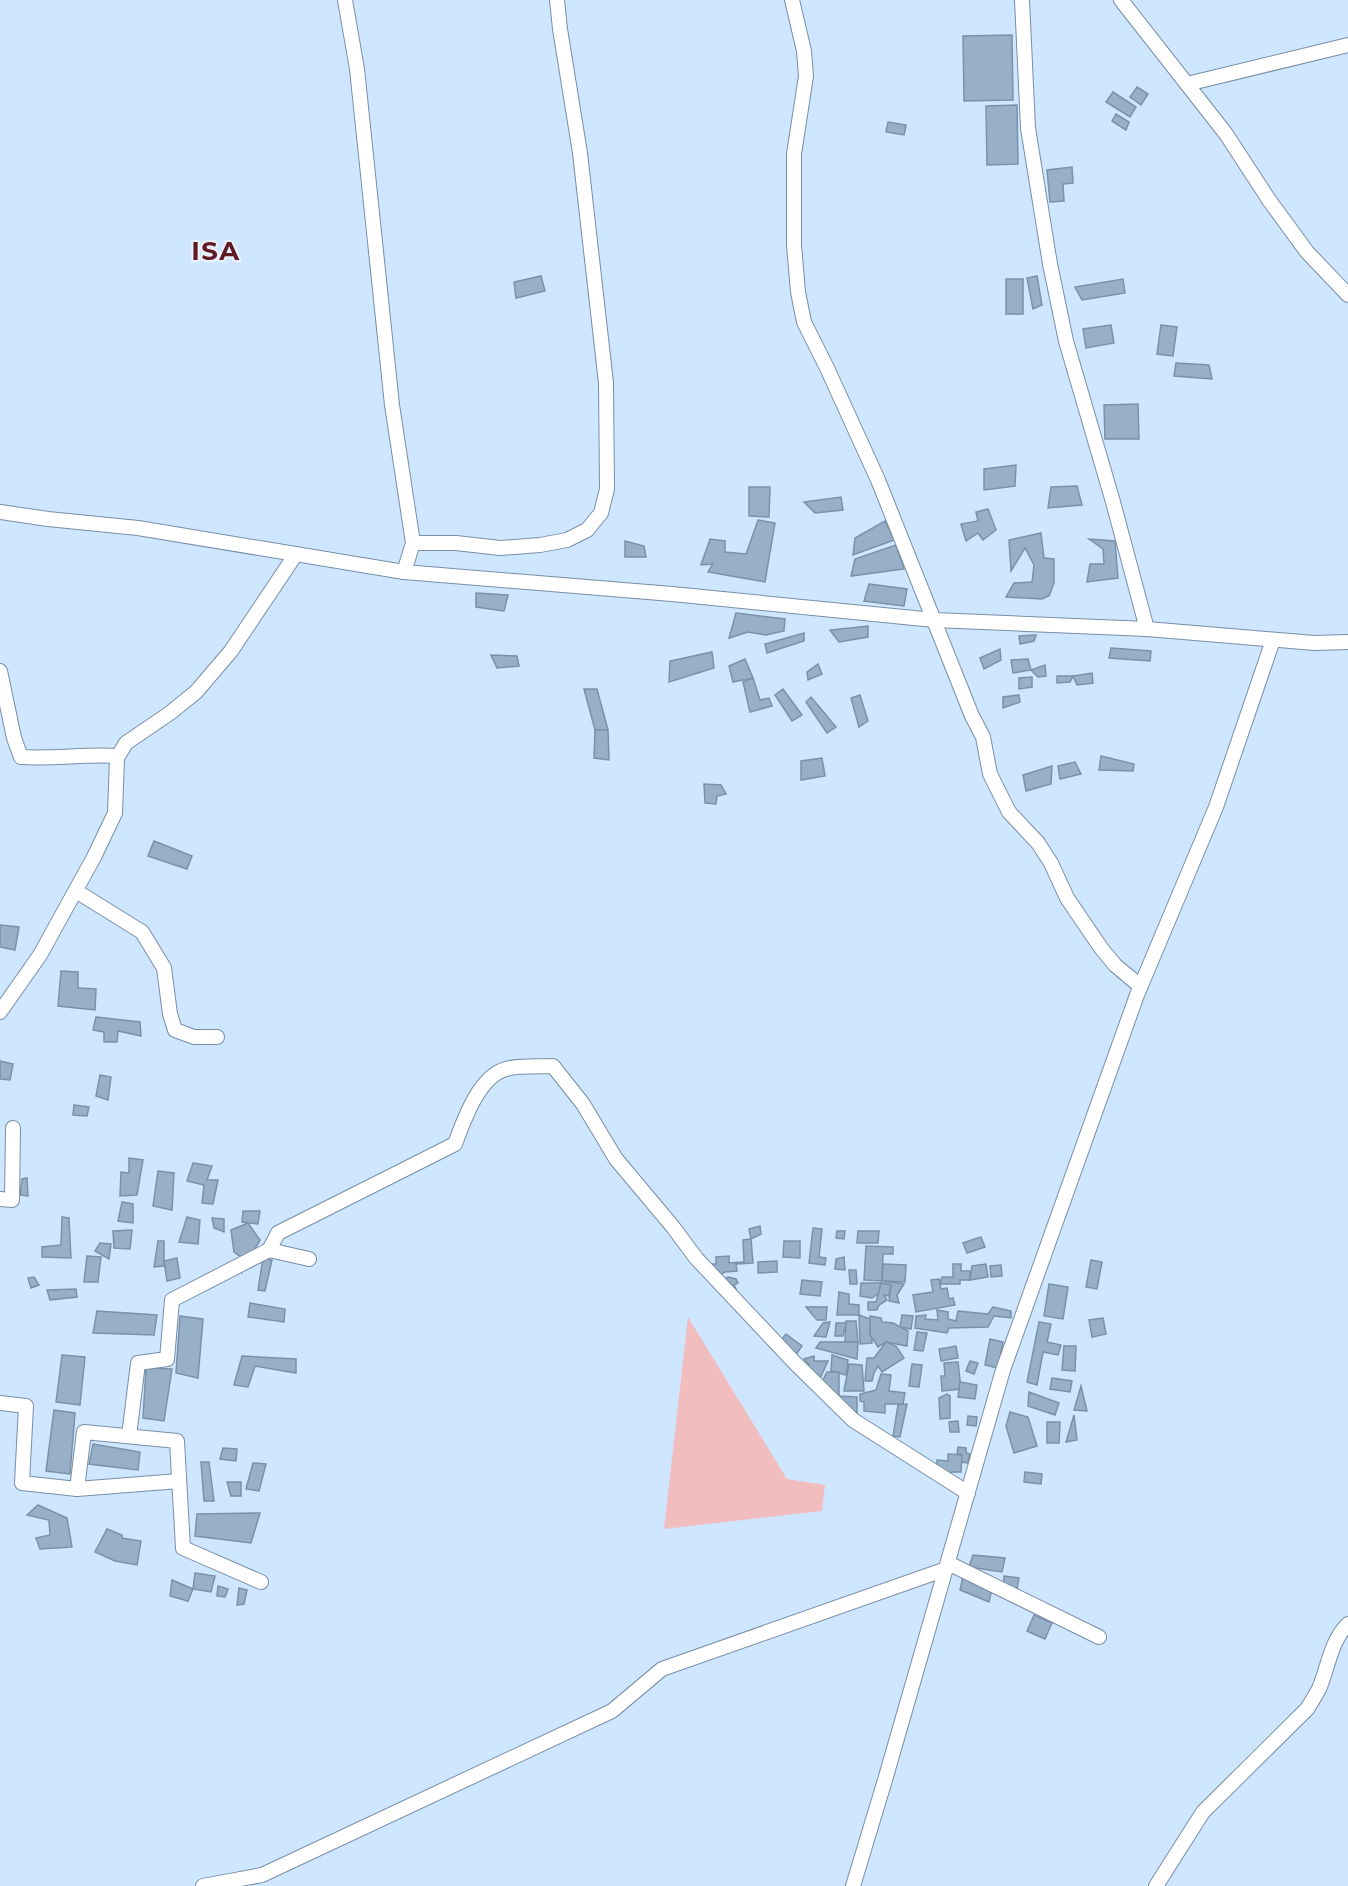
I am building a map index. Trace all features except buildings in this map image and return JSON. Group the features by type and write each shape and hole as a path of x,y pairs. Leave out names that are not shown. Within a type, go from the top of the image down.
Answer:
{"street":[{"path":"345,0 357,69 392,405 413,543 404,572"},
{"path":"413,543 456,543 500,548 540,545 567,540 587,530 601,513 607,489 606,383 581,163 557,0"},
{"path":"792,0 804,51 806,76 794,154 794,245 798,292 804,322 878,480 972,716 983,737 990,774 1009,812 1038,843 1051,863 1067,898 1101,948 1115,965 1140,986"},
{"path":"1022,0 1028,128 1050,264 1066,341 1147,629"},
{"path":"1120,0 1226,134 1269,200 1307,252 1348,295"},
{"path":"1187,84 1348,45"},
{"path":"0,512 138,528 404,572 649,592 934,620 1147,629 1314,643 1348,642"},
{"path":"0,1012 40,955 94,857 115,813 118,756 130,738 170,713 196,692 231,651 296,554"},
{"path":"853,1886 1003,1370 1140,986 1216,807 1273,640"},
{"path":"0,671 12,730 21,757 118,756"},
{"path":"76,891 142,933 164,968 170,1014 175,1030 194,1037 217,1037"},
{"path":"129,1436 138,1363 167,1359 172,1300 269,1250 278,1233 454,1144 465,1117 487,1079 505,1069 553,1066 583,1104 616,1159 696,1258 795,1363 853,1420 968,1493"},
{"path":"0,1199 12,1200 13,1128"},
{"path":"269,1250 309,1259"},
{"path":"0,1403 26,1406 22,1483 77,1489 179,1481"},
{"path":"77,1489 84,1432 177,1441 183,1548 261,1582"},
{"path":"203,1886 262,1875 602,1716 612,1711 662,1669 947,1566 1099,1637"},
{"path":"1156,1886 1203,1812 1306,1709 1318,1689 1333,1649 1348,1624"}],"shaded area":[{"path":"688,1317 787,1479 825,1485 822,1511 664,1529"}],"district":[{"name":"ISA","path":"216,251"}]}
